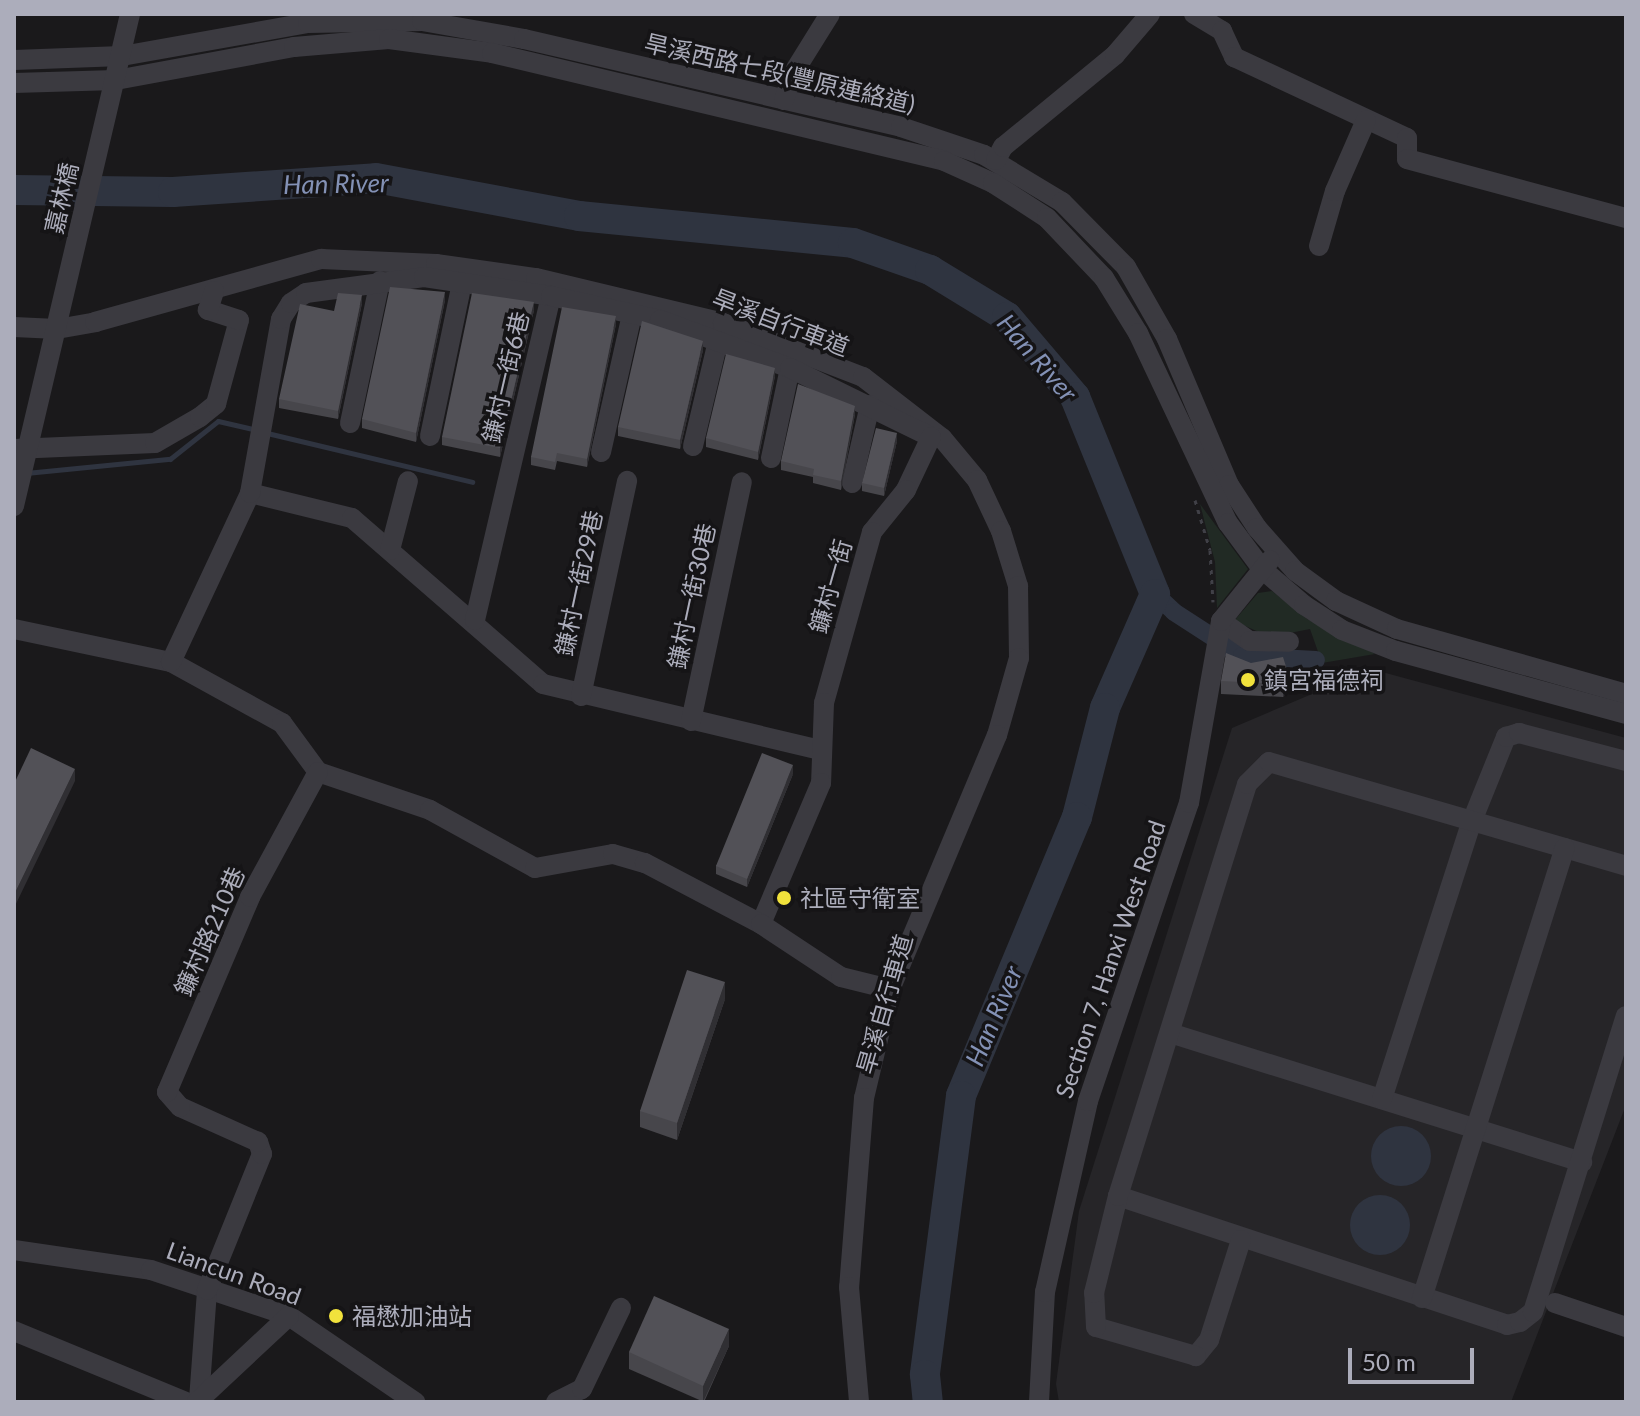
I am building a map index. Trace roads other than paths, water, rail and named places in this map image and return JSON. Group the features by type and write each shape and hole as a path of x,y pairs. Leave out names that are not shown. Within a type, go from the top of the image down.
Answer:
{"street":[{"name":"嘉林橋","path":"14,506 22,448 57,329 130,14"},
{"path":"784,100 796,67 830,14"},
{"path":"996,160 1003,147 1115,55 1150,14"},
{"path":"1194,14 1222,31 1234,57 1407,138 1407,159 1626,218"},
{"name":"旱溪西路七段(豐原連絡道)","path":"14,60 122,56 308,23 422,21 524,39 941,138 996,160 1062,202 1132,276 1167,339 1229,485 1276,552 1326,595 1397,629 1626,694"},
{"name":"旱溪西路七段(豐原連絡道)","path":"14,83 116,80 335,41 437,44 911,152 965,170 1047,218 1104,278 1145,346 1220,509 1262,569 1304,605 1355,636 1626,714"},
{"path":"1319,246 1335,191 1366,120"},
{"path":"14,327 57,329 214,291 321,259 436,264 536,278 654,304 801,349 863,377 942,438 977,480 1001,531 1018,586 1019,658 997,735 890,989 864,1098 849,1287 859,1402"},
{"name":"鐮村一街","path":"171,662 250,493 281,319 291,303 306,293 424,277 551,296 632,314 718,341 790,368 931,437 906,490 872,532 824,703 820,750"},
{"path":"350,423 380,281"},
{"path":"430,436 462,283"},
{"path":"22,448 155,443 216,404 239,320 208,310 214,291"},
{"name":"鎌村一街6巷","path":"475,620 551,296"},
{"path":"601,452 632,314"},
{"path":"693,446 718,341"},
{"path":"771,458 790,368"},
{"path":"852,483 870,405"},
{"path":"390,550 408,481"},
{"name":"鎌村一街29巷","path":"581,696 627,481"},
{"name":"鎌村一街30巷","path":"691,721 742,482"},
{"path":"250,493 352,518 475,620 543,684 581,696 820,750 821,783 761,924"},
{"name":"Section 7, Hanxi West Road","path":"1039,1402 1045,1292 1068,1177 1088,1101 1189,803 1219,635 1276,552"},
{"path":"14,629 171,662 282,723 318,772 430,810 535,868 613,854 645,863 761,924 841,977 890,989"},
{"path":"1219,635 1250,641 1289,642"},
{"path":"1382,1099 1472,821 1506,737 1519,733 1626,761"},
{"path":"1241,1240 1209,1340 1196,1356 1096,1327 1094,1293 1118,1196 1247,784 1269,762 1626,866"},
{"name":"鐮村路210巷","path":"194,1401 207,1290 262,1154 258,1142 180,1107 167,1092 250,897 318,772"},
{"path":"1422,1298 1565,848"},
{"path":"1118,1196 1241,1240 1507,1325 1533,1312 1626,1016"},
{"path":"1170,1033 1582,1162"},
{"name":"Liancun Road","path":"14,1250 151,1270 289,1316 415,1402"},
{"path":"1555,1303 1626,1327"},
{"path":"556,1402 582,1389 621,1308"},
{"path":"14,1331 194,1401 289,1316"}],"water":[{"path":"1401,1126 1413,1128 1422,1135 1429,1144 1429,1168 1422,1177 1413,1184 1401,1186 1389,1184 1380,1177 1373,1168 1371,1156 1373,1144 1380,1135 1389,1128"},
{"path":"1380,1195 1392,1197 1401,1204 1408,1213 1408,1237 1401,1246 1392,1253 1380,1255 1368,1253 1359,1246 1352,1237 1350,1225 1352,1213 1359,1204 1368,1197"}],"waterway":[{"name":"Han River","path":"14,190 173,192 376,178 579,216 853,243 930,270 1007,317 1075,397 1155,594 1105,708 1077,817 961,1096 925,1375 928,1402"},
{"path":"26,473 170,459 218,421 257,430"},
{"path":"267,433 472,482"},
{"path":"1155,594 1174,612 1242,656 1316,660"}],"place":[{"name":"鎮宮福德祠","path":"1248,680"},
{"name":"社區守衛室","path":"784,898"},
{"name":"福懋加油站","path":"336,1316"}]}
